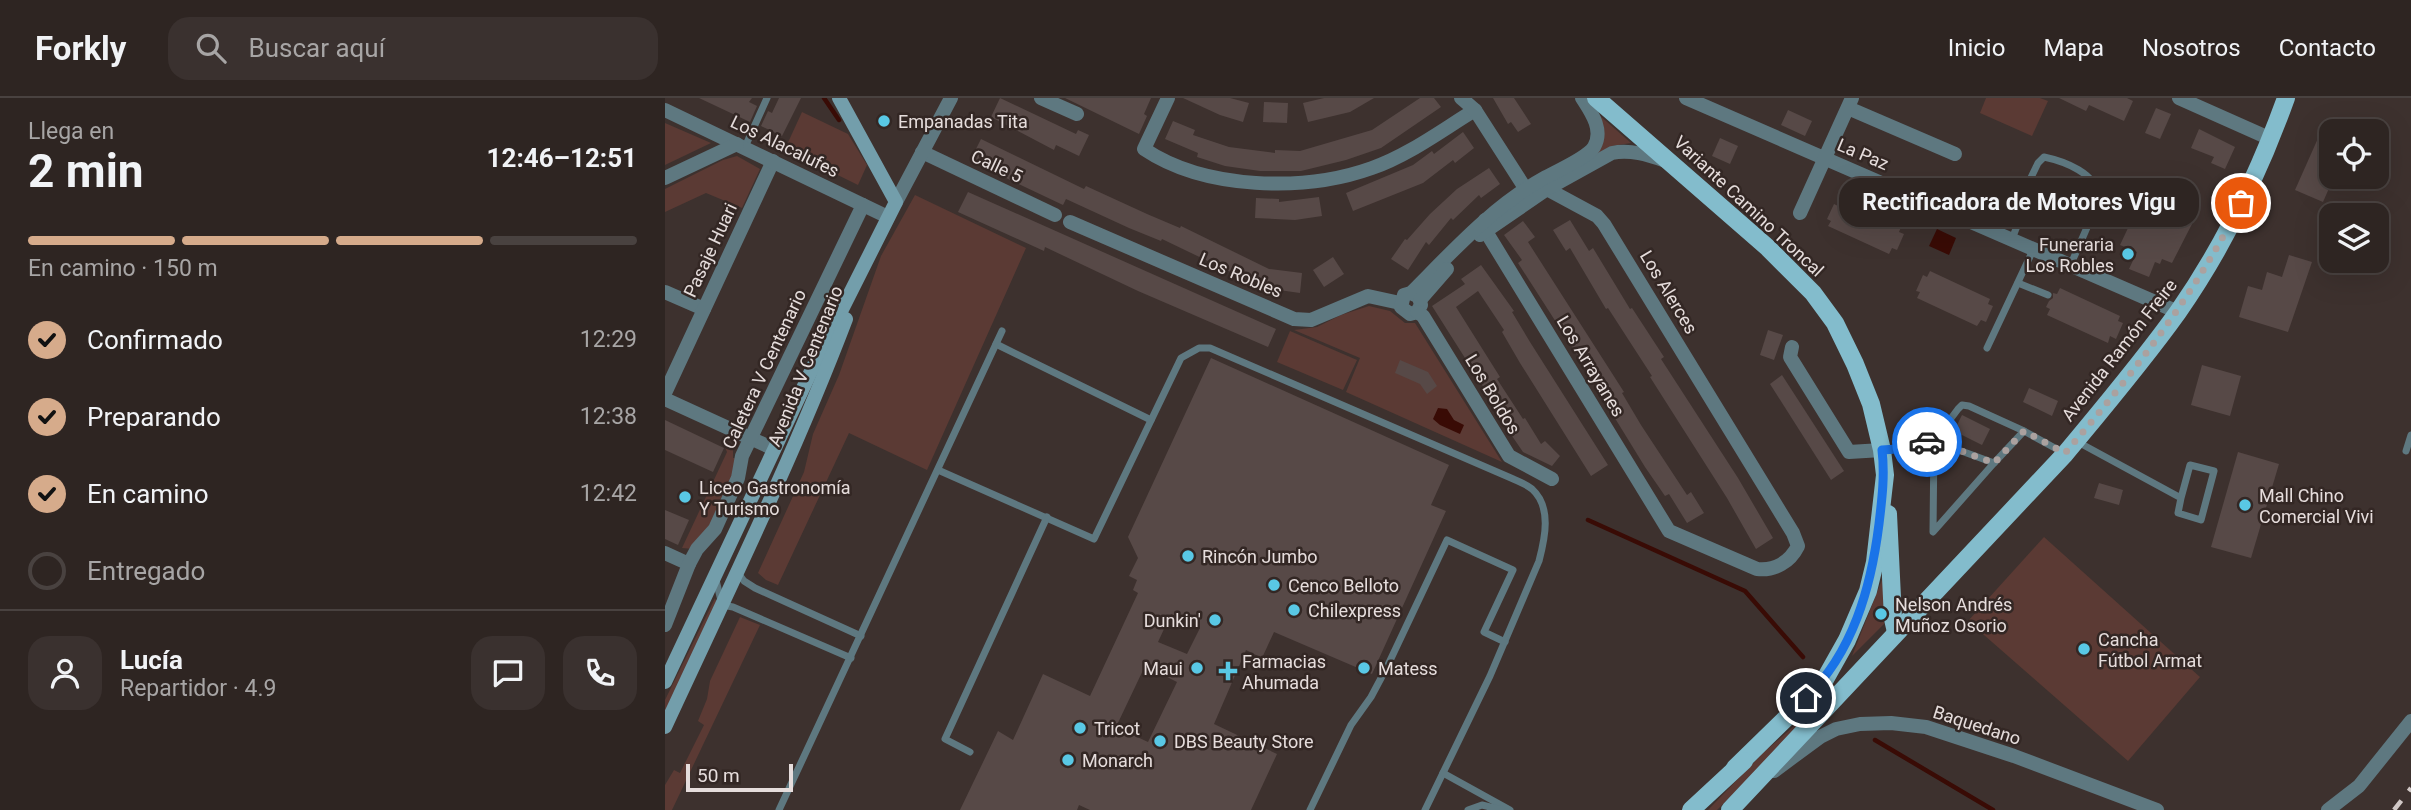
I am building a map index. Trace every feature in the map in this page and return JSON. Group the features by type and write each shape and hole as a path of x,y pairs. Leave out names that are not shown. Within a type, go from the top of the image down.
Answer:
{"main road":[{"path":"839,98 896,202"},
{"name":"Variante Camino Troncal","path":"1596,98 1767,247 1820,303 1835,323 1855,364 1871,404 1882,450 1885,475 1875,562 1868,591 1847,639 1824,681 1735,768"},
{"name":"Avenida Ramón Freire","path":"1730,810 2070,447 2115,395 2178,312 2231,224 2271,139 2286,98"},
{"name":"Avenida V Centenario","path":"665,682 774,449 896,202"},
{"name":"Avenida V Centenario","path":"665,727 826,373 873,248"},
{"path":"1885,475 1891,544 1892,619 1896,632"},
{"name":"Avenida Ramón Freire","path":"1691,810 1735,768 1876,653"}],"street":[{"name":"Avenida V Centenario","path":"896,202 951,98"},
{"path":"1041,98 1077,114"},
{"path":"1168,98 1144,149 1193,171 1234,180 1281,184 1314,182 1373,168 1397,158 1475,110"},
{"path":"1461,98 1475,110 1525,188"},
{"path":"1582,98 1598,129 1591,157"},
{"name":"La Paz","path":"1686,98 2178,312"},
{"path":"2179,98 2271,139"},
{"path":"1800,213 1850,103 1955,154"},
{"name":"Los Alacalufes","path":"665,110 888,217"},
{"path":"665,178 741,146"},
{"name":"Los Robles","path":"1070,222 1294,319 1311,320 1369,296 1400,303 1404,295 1416,302 1450,252 1485,225 1525,188 1591,157 1622,150 1651,156 1675,165"},
{"name":"Calle 5","path":"922,152 1055,215"},
{"name":"Los Robles","path":"1485,225 1547,189 1591,157"},
{"name":"Pasaje Huari","path":"665,393 773,161"},
{"name":"Los Alerces","path":"1525,188 1547,189 1597,216 1613,237 1793,533 1798,546 1794,554 1782,564 1771,569 1757,569 1669,531"},
{"name":"Caletera V Centenario","path":"665,625 689,564 697,549 715,529 738,478 742,456 863,205"},
{"name":"Los Arrayanes","path":"1485,225 1669,531"},
{"path":"665,292 704,309"},
{"name":"Los Boldos","path":"1416,302 1509,456 1552,479"},
{"path":"1792,347 1790,357 1849,452 1882,450"},
{"path":"665,399 774,449"},
{"path":"665,553 689,564"},
{"path":"2328,810 2359,786 2411,721"},
{"name":"Baquedano","path":"1753,788 1820,737 1836,729 1860,724 1891,723 1926,727 2157,810"}],"lane":[{"path":"741,146 768,98"},
{"path":"2012,239 2024,208 2024,192 2038,163 2044,157 2057,160 2085,175 2094,184 2098,198 2071,264"},
{"path":"1987,348 2034,248"},
{"path":"2018,283 2048,295"},
{"path":"779,810 1002,331"},
{"path":"996,344 1151,420"},
{"path":"939,470 1094,539 1181,358 1199,348 1210,348 1511,478 1532,490 1543,507 1544,541 1539,561 1506,642 1425,810"},
{"path":"2024,431 1933,532 1934,441 1962,405 2070,447 2181,498"},
{"path":"2406,451 2411,435"},
{"path":"1882,450 1934,441 1994,463"},
{"path":"2190,465 2214,471 2201,520 2178,513 2181,498 2190,465"},
{"path":"970,752 944,740 1047,517"},
{"path":"1310,810 1351,725 1371,697 1387,667 1447,540 1513,570 1484,632 1506,642"},
{"path":"737,571 744,581 755,588 861,636"},
{"path":"715,576 722,605 733,607 851,658"},
{"path":"1443,773 1510,810"},
{"path":"1468,810 1482,805 1502,810"}],"shaded area":[{"path":"1986,98 2040,98 2048,101 2032,136 1980,113"},
{"path":"802,112 848,134 867,165 858,185 785,149"},
{"path":"1598,114 1631,143 1612,146 1595,156"},
{"path":"665,123 711,143 665,165"},
{"path":"737,156 760,169 742,208 706,193 665,212 665,189 723,160"},
{"path":"915,195 1026,248 927,470 849,433 778,585 758,573 804,472 813,434 839,375 881,256"},
{"path":"1937,229 1956,238 1949,255 1929,246"},
{"path":"1369,306 1390,311 1405,323 1415,323 1502,462 1346,392 1360,358 1294,330 1317,327 1341,315"},
{"path":"1290,331 1357,360 1343,390 1277,362"},
{"path":"1438,408 1447,409 1454,420 1464,425 1460,434 1433,419"},
{"path":"723,443 733,449 733,458 737,458 733,483 709,529 693,549 682,548 727,452"},
{"name":"Cancha Fútbol Armat","path":"2044,537 2200,677 2128,761 1968,621"},
{"path":"1883,577 1884,624 1852,656"},
{"path":"715,598 717,604 665,714 665,700"},
{"path":"740,617 760,625 672,810 665,810 665,785 674,770 680,773 704,725 698,721 707,699 710,681"},
{"path":"1802,719 1805,722 1717,810 1708,810 1763,753"}],"building":[{"path":"699,98 752,98 749,102 757,106 750,122"},
{"path":"779,98 801,98 782,136 761,126 768,111 772,113"},
{"path":"1000,98 1076,134 1078,130 1089,135 1079,156 1056,145 1054,150 991,117"},
{"path":"1065,98 1151,98 1139,134"},
{"path":"1183,98 1230,98 1249,103 1243,122"},
{"path":"1324,98 1374,98 1350,112 1308,122 1303,103"},
{"path":"1420,98 1434,98 1441,107 1381,148 1301,171 1260,171 1225,166 1197,157 1198,153 1165,139 1173,121 1195,130 1193,135 1229,147 1275,153 1275,150 1300,151 1372,130"},
{"path":"1493,98 1514,98 1531,124 1518,132 1511,122 1508,124"},
{"path":"2059,98 2127,98 2133,101 2124,121 2089,105 2086,111"},
{"path":"1264,102 1288,103 1287,123 1263,122"},
{"path":"2156,108 2171,114 2160,139 2145,133"},
{"path":"1788,110 1812,121 1805,136 1781,125"},
{"path":"2199,129 2235,147 2225,169 2211,163 2214,157 2191,148"},
{"path":"1463,132 1474,148 1455,163 1453,160 1423,183 1353,211 1346,193 1413,165 1432,151 1434,154"},
{"path":"2319,136 2319,189 2329,189 2323,202 2295,190"},
{"path":"1720,138 1738,146 1730,164 1712,156"},
{"path":"981,139 1084,189 1086,186 1180,228 1181,226 1269,269 1302,273 1300,293 1264,288 1162,239 1161,241 1129,228 1066,199 1063,205 1010,180 971,159"},
{"path":"1489,168 1500,184 1481,198 1479,195 1453,220 1451,218 1429,245 1426,242 1408,270 1391,259 1405,239 1407,240 1430,214 1457,189"},
{"path":"968,192 1276,329 1268,347 1045,247 1044,251 958,212"},
{"path":"1319,197 1322,216 1295,220 1255,218 1256,198 1279,199 1279,202"},
{"path":"1841,199 1901,227 1899,232 1904,234 1897,250 1892,248 1889,254 1828,226 1831,221 1827,219 1834,204 1838,206"},
{"path":"2112,200 2152,219 2157,209 2192,224 2172,263 2162,259 2160,264 2155,262 2149,277 2129,269 2137,252 2120,245 2128,228 2104,217"},
{"path":"1570,220 1589,251 1593,248 1630,309 1632,308 1664,357 1661,359 1738,478 1773,538 1756,549 1650,377 1652,376 1608,308 1606,309 1570,248 1566,251 1553,230"},
{"path":"1523,221 1535,237 1528,242 1624,392 1622,393 1641,425 1687,495 1691,492 1704,513 1687,523 1669,494 1665,496 1645,467 1613,415 1615,414 1518,263 1522,260 1504,235"},
{"path":"2289,255 2312,262 2288,332 2239,317 2248,286 2262,290 2267,272 2282,277"},
{"path":"1333,257 1344,274 1324,287 1313,270"},
{"path":"1481,265 1514,311 1512,312 1530,342 1608,465 1591,476 1478,291 1456,307 1523,419 1525,418 1541,444 1545,441 1560,456 1552,466 1523,452 1488,401 1491,399 1432,306 1465,284 1461,279"},
{"path":"1930,271 1990,299 1988,304 1993,306 1986,322 1981,320 1977,326 1917,298 1920,292 1916,291 1923,275 1927,277"},
{"path":"2060,288 2120,316 2118,321 2123,323 2116,339 2110,336 2108,343 2047,315 2050,309 2046,307 2053,298 2053,293 2057,294"},
{"path":"1768,330 1783,335 1774,360 1760,355"},
{"name":"Cenco Belloto","path":"1211,358 1449,465 1431,505 1446,511 1372,674 1274,632 1262,658 1246,650 1214,724 1277,754 1251,810 1090,810 1079,805 1077,810 960,810 998,731 1013,740 1043,674 1090,696 1138,593 1133,590 1137,580 1129,576 1138,558 1128,537","holes":["1171,614 1200,628 1187,654 1158,642","1145,666 1177,682 1148,742 1116,727"]},
{"path":"1400,360 1428,372 1437,386 1427,394 1420,384 1395,373"},
{"path":"2202,365 2241,376 2230,416 2191,405"},
{"path":"1782,375 1844,471 1831,480 1770,384"},
{"path":"2029,388 2058,401 2052,416 2023,402"},
{"path":"1962,415 1990,429 1982,445 1954,431"},
{"path":"665,420 724,448 713,472 665,450"},
{"name":"Mall Chino Comercial Vivi","path":"2238,452 2279,464 2251,558 2211,547"},
{"path":"2099,483 2123,490 2119,505 2094,498"},
{"path":"665,510 689,520 678,545 665,539"}],"waterway":[{"path":"824,98 839,120"},
{"path":"1588,520 1745,591 1803,657"},
{"path":"1875,740 1993,810"}],"railway":[{"path":"2394,810 2411,788"}],"way so far":[{"path":"1927,442 1934,441 1994,463 2024,431 2065,453 2115,395 2178,312 2205,271 2241,203"}],"place":[{"name":"Empanadas Tita","path":"884,121"},
{"name":"Rectificadora de Motores Vigu","path":"2241,203"},
{"name":"Funeraria Los Robles","path":"2128,254"},
{"name":"Liceo Gastronomía Y Turismo","path":"685,497"},
{"name":"Mall Chino Comercial Vivi","path":"2245,505"},
{"name":"Rincón Jumbo","path":"1188,556"},
{"name":"Cenco Belloto","path":"1274,585"},
{"name":"Chilexpress","path":"1294,610"},
{"name":"Nelson Andrés Muñoz Osorio","path":"1881,614"},
{"name":"Dunkin'","path":"1215,620"},
{"name":"Cancha Fútbol Armat","path":"2084,649"},
{"name":"Maui","path":"1197,668"},
{"name":"Matess","path":"1364,668"},
{"name":"Farmacias Ahumada","path":"1228,671"},
{"name":"Tricot","path":"1080,728"},
{"name":"DBS Beauty Store","path":"1160,741"},
{"name":"Monarch","path":"1068,760"}],"route":[{"path":"1806,698 1824,681 1835,663 1868,591 1875,562 1885,475 1882,450 1927,442"}]}
